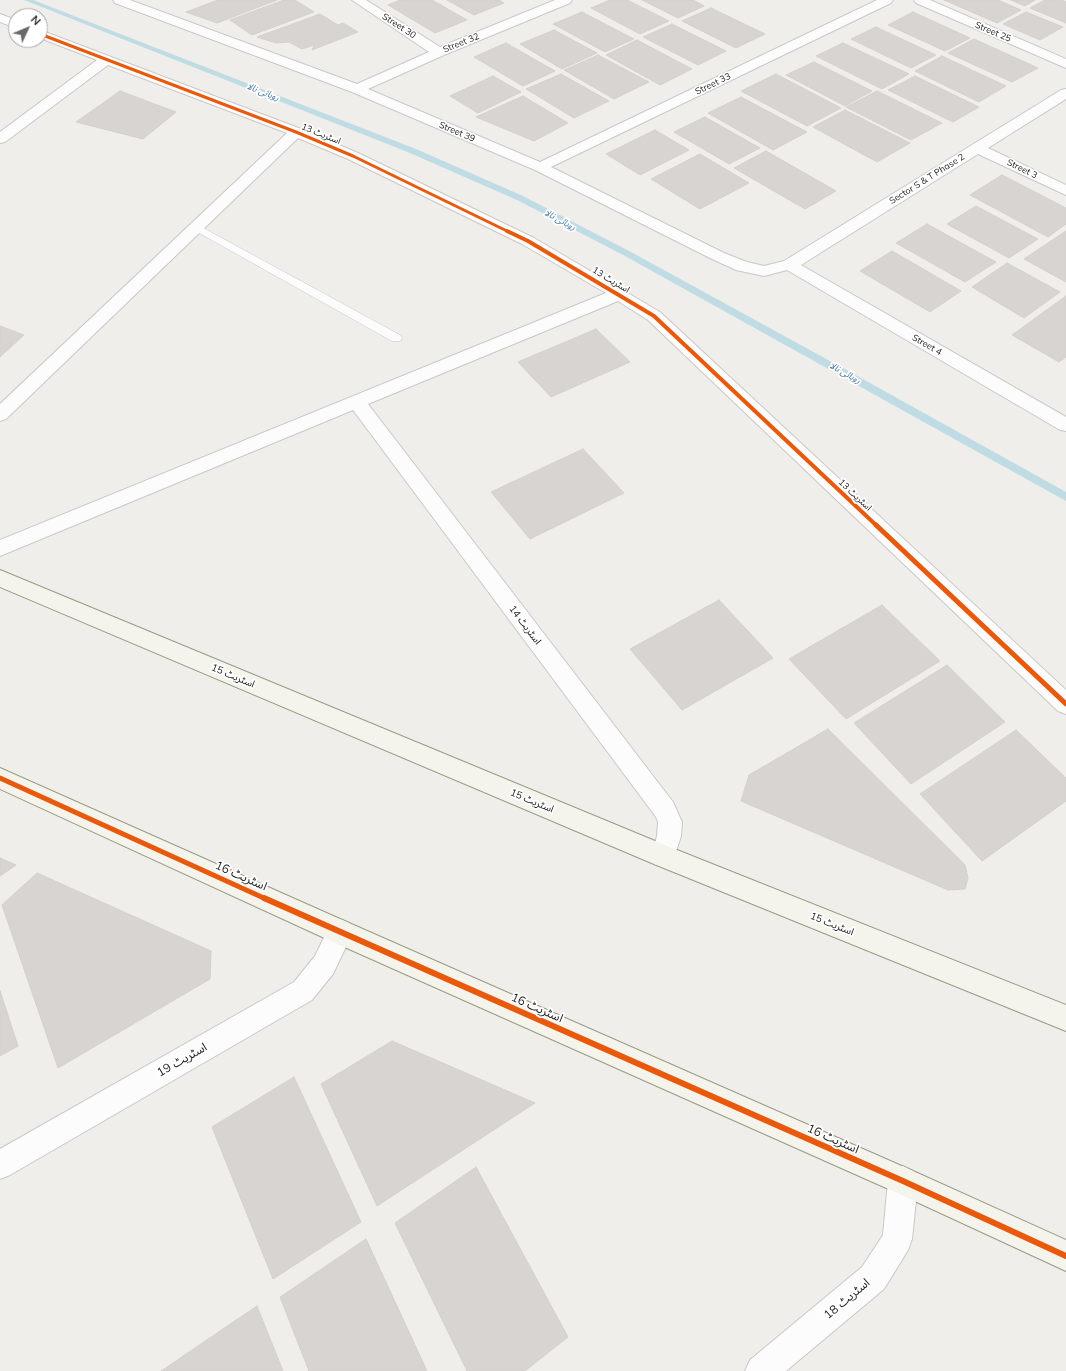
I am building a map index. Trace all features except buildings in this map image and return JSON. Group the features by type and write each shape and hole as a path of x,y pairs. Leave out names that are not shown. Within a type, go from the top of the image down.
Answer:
{"street":[{"name":"Street 39","path":"119,0 357,89 540,167 724,259 742,266 764,270 789,265"},
{"name":"Street 30","path":"358,0 439,52"},
{"name":"Street 32","path":"357,89 439,52 566,0"},
{"name":"Street 33","path":"540,167 887,0"},
{"name":"Street 25","path":"920,0 1066,64"},
{"name":"اسٹریٹ 13","path":"48,37 296,132 353,156 528,241 654,316 1066,704"},
{"path":"0,139 106,60"},
{"name":"Sector S & T Phase 2","path":"789,265 1066,93"},
{"path":"0,415 296,132"},
{"name":"Street 3","path":"977,148 1066,191"},
{"name":"Street 4","path":"789,265 1066,425"},
{"path":"0,548 619,294"},
{"name":"اسٹریٹ 14","path":"357,402 665,810 670,822 670,836 663,856"},
{"name":"اسٹریٹ 15","path":"0,578 663,856 1066,1018"},
{"name":"اسٹریٹ 16","path":"0,778 340,932 903,1181 1066,1256"},
{"name":"اسٹریٹ 19","path":"0,1165 303,990 324,965 340,932"},
{"name":"اسٹریٹ 18","path":"761,1371 873,1278 897,1239 903,1181"}],"lane":[{"path":"196,227 396,338"}],"waterway":[{"name":"روہائی نالا","path":"27,0 413,151 520,198 628,254 858,380 1066,497"}],"cycle path":[{"path":"48,37 296,132 353,156 528,241 654,316 1066,704"},
{"path":"0,778 340,932 903,1181 1066,1256"}]}
